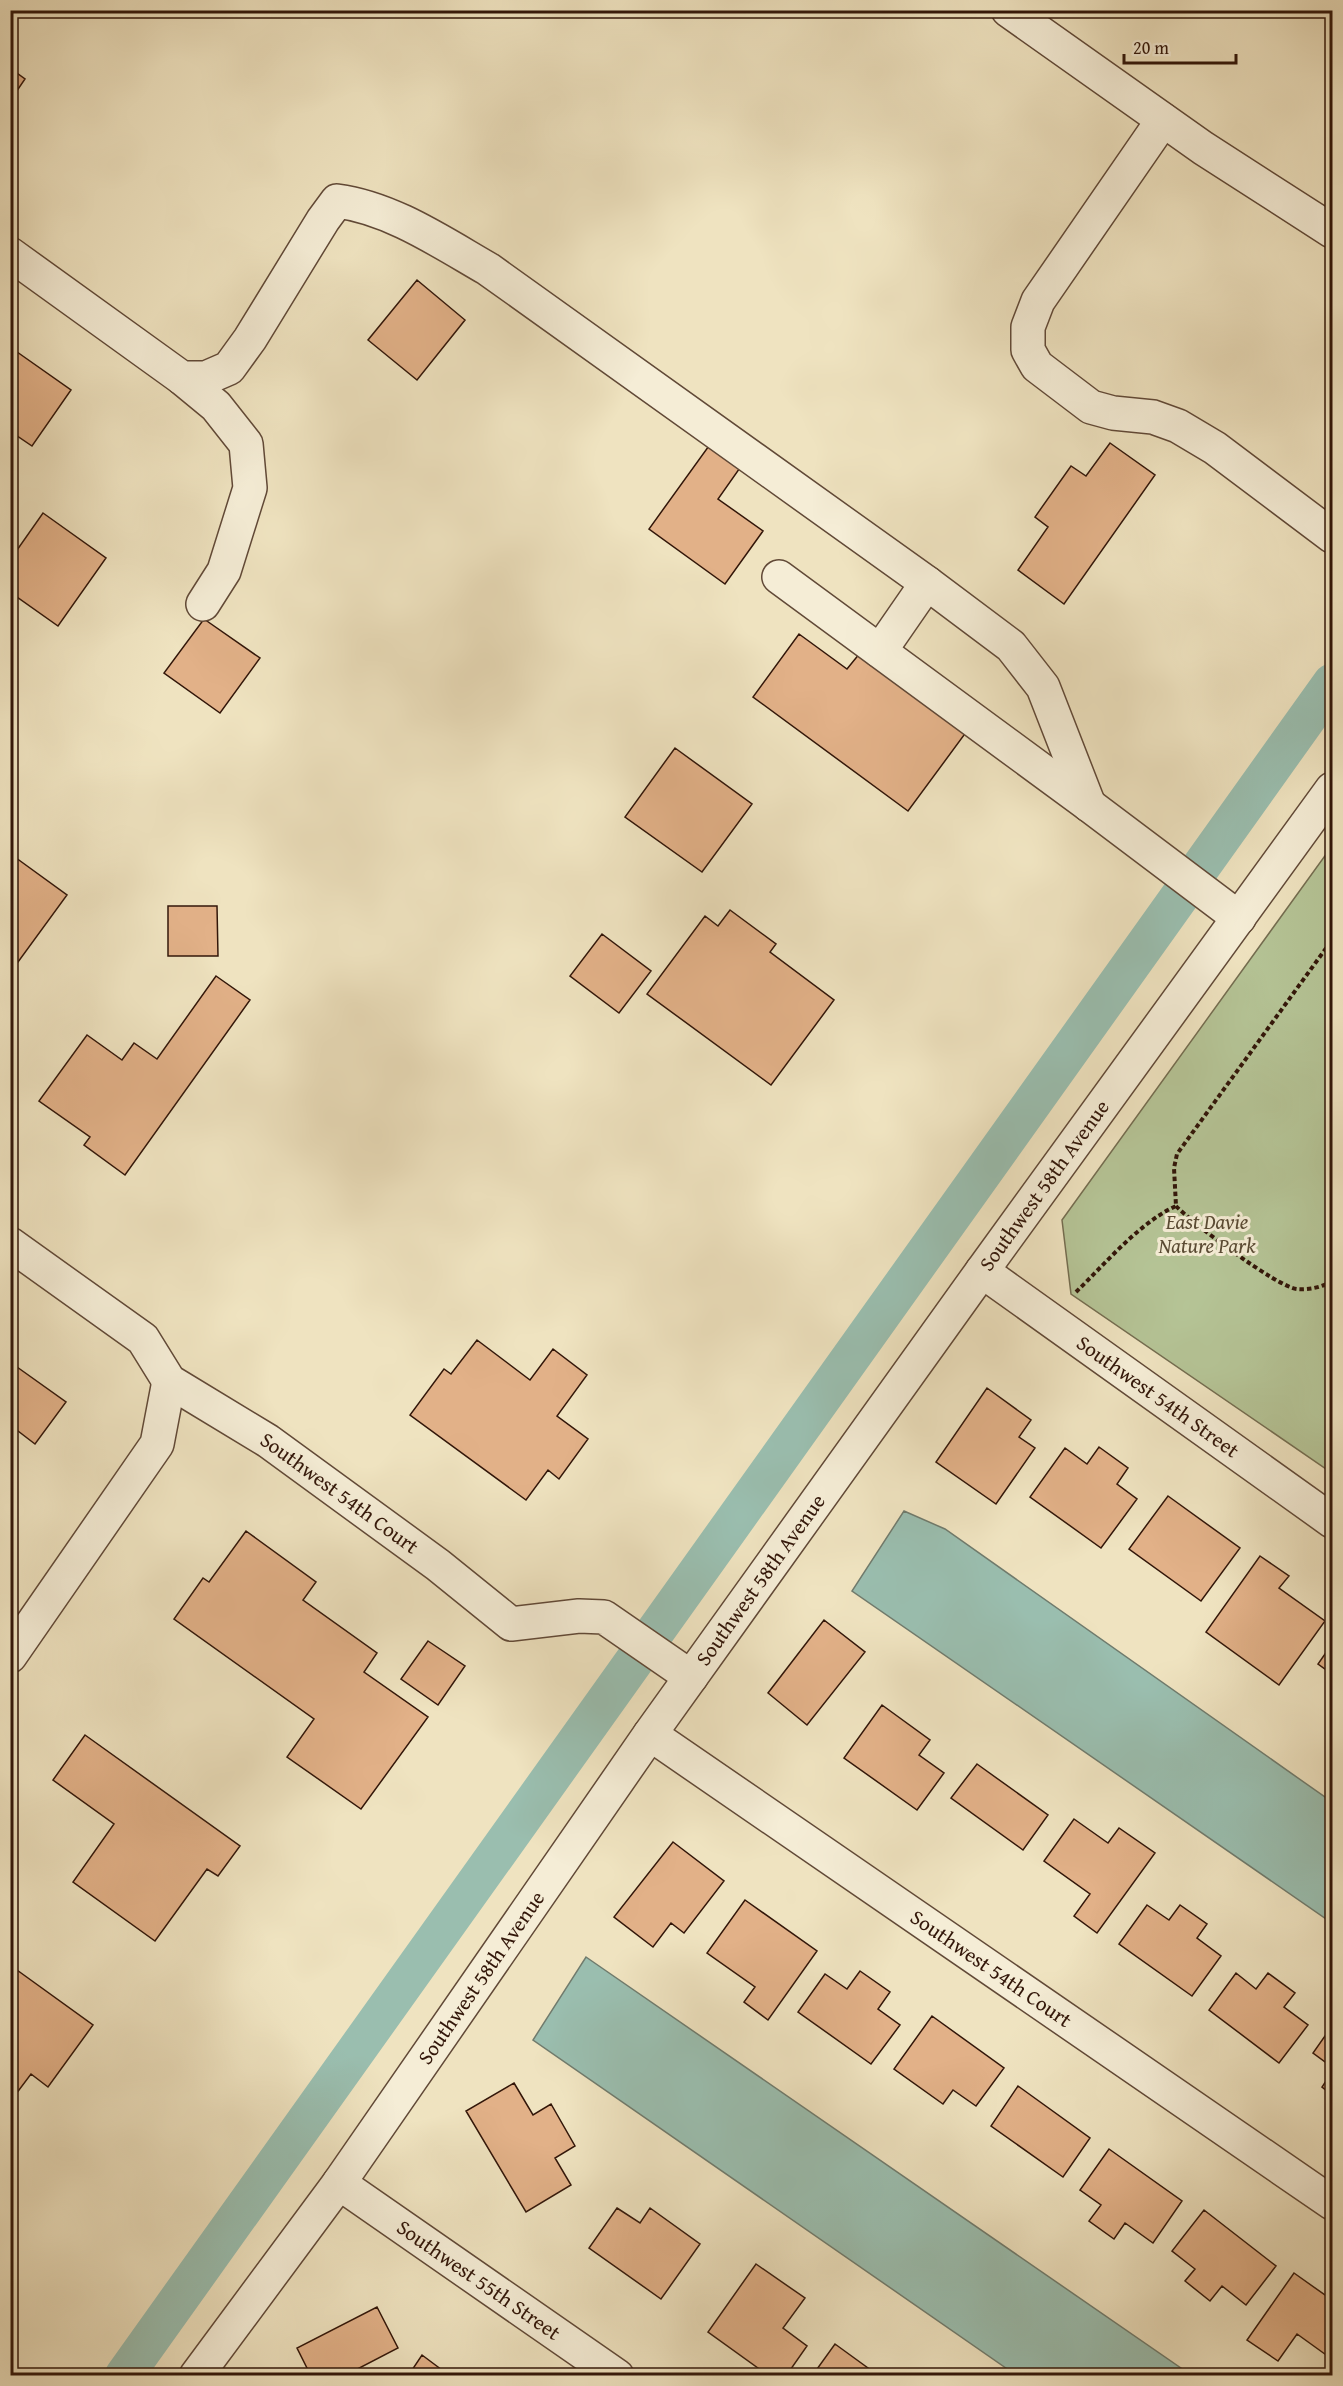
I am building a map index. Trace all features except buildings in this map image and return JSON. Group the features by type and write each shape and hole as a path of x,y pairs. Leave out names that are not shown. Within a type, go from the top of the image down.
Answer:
{"street":[{"path":"1008,10 1163,120 1332,231"},
{"path":"1163,120 1038,301 1028,327 1028,350 1037,366 1091,407 1113,413 1153,417 1178,426 1215,448 1332,536"},
{"path":"182,378 206,378 230,368 322,220 337,201 358,204 437,240 488,269 1011,645 1043,687 1089,805"},
{"path":"10,254 182,378 216,406 246,444 250,488 224,571 203,604"},
{"path":"778,578 1089,805 1239,918"},
{"path":"880,651 927,583"},
{"name":"Southwest 58th Avenue","path":"196,2376 339,2183 650,1734 982,1270 1332,789"},
{"name":"Southwest 54th Court","path":"10,1244 143,1339 169,1381 268,1441 438,1565 511,1624 579,1616 604,1617 691,1677"},
{"name":"Southwest 54th Street","path":"982,1270 1332,1521"},
{"path":"10,1656 157,1444 169,1381"},
{"name":"Southwest 54th Court","path":"650,1734 1332,2203"},
{"name":"Southwest 55th Street","path":"339,2183 617,2376"}],"path":[{"path":"1332,940 1177,1154 1174,1168 1176,1206 1196,1223 1280,1283 1296,1289 1313,1288 1332,1281"},
{"path":"1076,1292 1147,1224 1176,1206"}],"green space":[{"name":"East Davie Nature Park","path":"1332,846 1332,1473 1071,1294 1062,1220"}],"shaded area":[{"path":"904,1511 945,1529 1332,1802 1332,1923 852,1591"},
{"path":"586,1957 1191,2375 1016,2375 533,2040"}],"waterway":[{"path":"124,2376 1332,683"}]}
